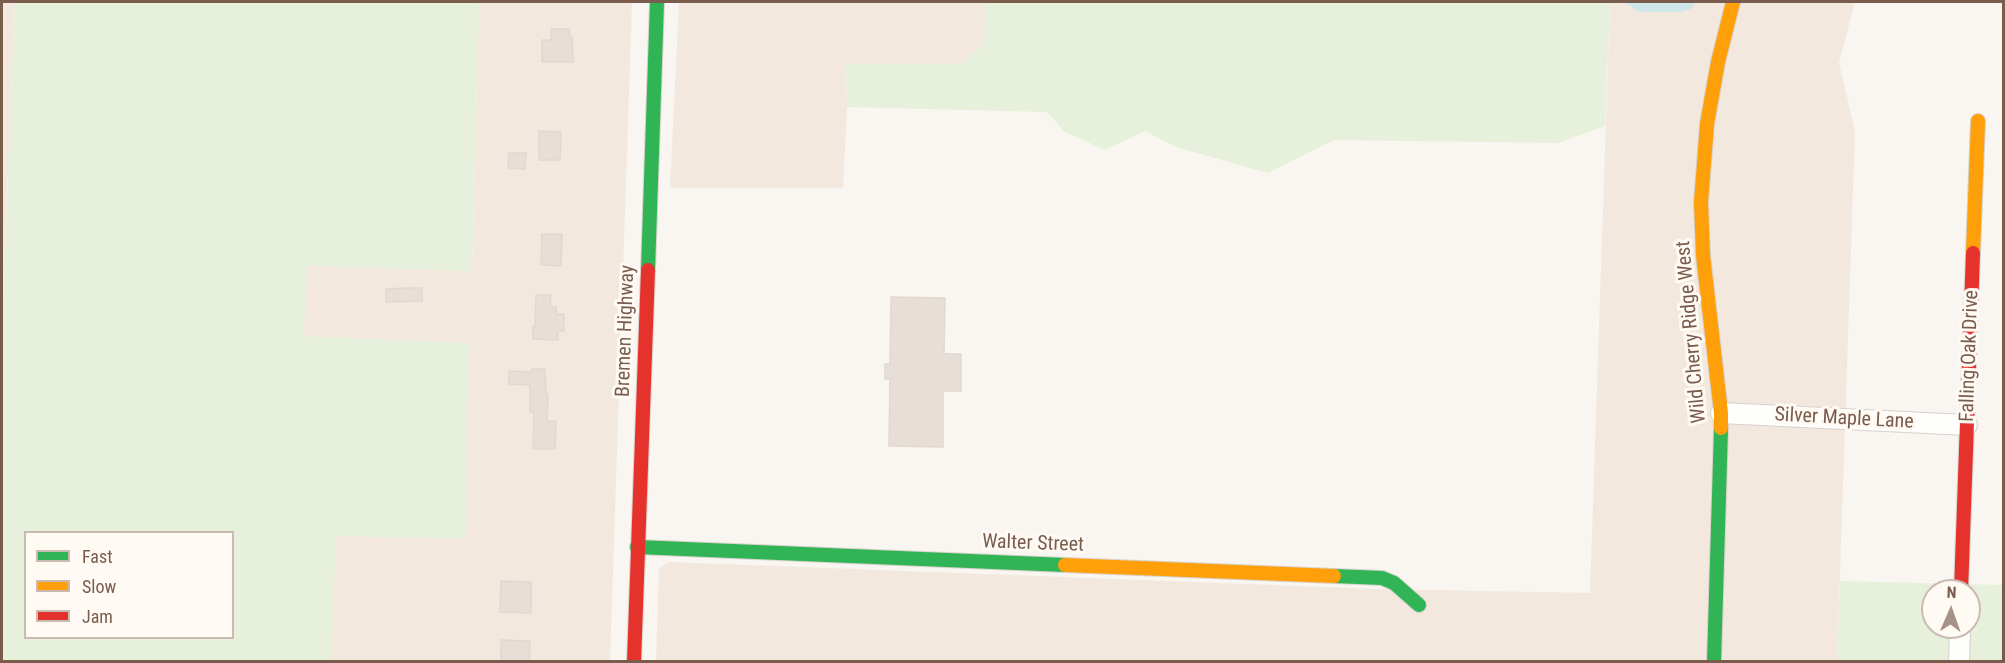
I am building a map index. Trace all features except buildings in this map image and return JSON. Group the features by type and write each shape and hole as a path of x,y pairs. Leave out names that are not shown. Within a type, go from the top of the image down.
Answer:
{"street":[{"name":"Bremen Highway","path":"634,662 657,2"},
{"name":"Wild Cherry Ridge West","path":"1714,662 1721,413 1703,255 1701,202 1707,124 1718,62 1733,2"},
{"name":"Falling Oak Drive","path":"1961,579 1978,121"},
{"name":"Silver Maple Lane","path":"1721,413 1967,425"},
{"name":"Walter Street","path":"637,547 1382,578 1394,583 1419,605"},
{"path":"1959,662 1960,639"}],"shaded area":[{"path":"2,2 15,2 2,318"},
{"path":"479,2 632,2 610,661 331,661 336,536 469,343 303,336 307,266 472,271"},
{"path":"679,2 986,2 984,43 961,64 846,65 847,107 843,188 670,188"},
{"path":"1610,2 1855,2 1839,63 1855,131 1837,661 656,662 659,569 669,562 1377,589 1590,593"}],"green space":[{"path":"15,2 479,2 472,271 307,266 304,336 469,343 466,539 336,536 331,661 2,661 2,318"},
{"path":"986,2 1610,2 1605,126 1558,143 1334,140 1268,173 1176,147 1145,131 1105,150 1065,132 1047,112 847,107 846,64 961,64 984,43"},
{"path":"1840,581 1921,583 1921,639 1981,639 1981,584 2003,585 2003,661 1837,662"}],"water":[{"path":"1624,2 1696,2 1691,9 1681,12 1639,12"}],"traffic: fast":[{"path":"648,270 657,2"},
{"path":"1714,662 1721,428"},
{"path":"637,547 1065,565"},
{"path":"1334,576 1382,578 1394,583 1419,605"}],"traffic: slow":[{"path":"1721,428 1703,255 1701,202 1707,124 1718,62 1733,2"},
{"path":"1973,253 1978,121"},
{"path":"1065,565 1334,576"}],"traffic: jam":[{"path":"1961,579 1973,253"},
{"path":"634,662 648,270"}]}
